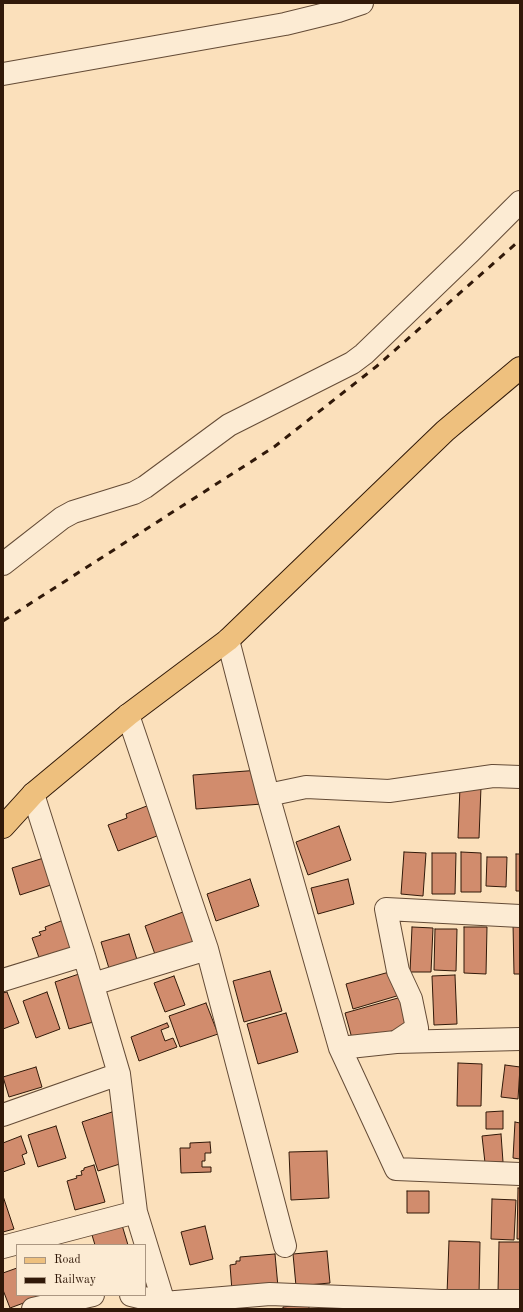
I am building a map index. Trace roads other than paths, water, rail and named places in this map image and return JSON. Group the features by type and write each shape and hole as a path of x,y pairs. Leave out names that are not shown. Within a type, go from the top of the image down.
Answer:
{"main road":[{"path":"3,827 33,794 128,715 228,640 445,431 520,368"}],"street":[{"path":"3,74 285,24 338,11 362,3"},
{"path":"3,564 62,518 73,512 134,493 145,487 228,424 352,363 364,354 520,202"},
{"path":"228,640 268,795 340,1048 396,1169 520,1174"},
{"path":"128,715 207,949 285,1246"},
{"path":"268,795 306,787 389,791 493,776 520,777"},
{"path":"33,794 84,955 119,1074 136,1212 146,1244"},
{"path":"396,1042 417,1028 411,999 398,971 386,909 520,916"},
{"path":"92,984 207,949"},
{"path":"3,980 84,955"},
{"path":"340,1048 396,1042 520,1039"},
{"path":"3,1114 119,1074"},
{"path":"3,1247 136,1212"},
{"path":"146,1246 164,1306"},
{"path":"134,1296 164,1306 270,1294 400,1304 441,1301 520,1301"},
{"path":"33,1309 89,1296"}],"railway":[{"path":"3,621 274,447 377,366 520,240"}]}
